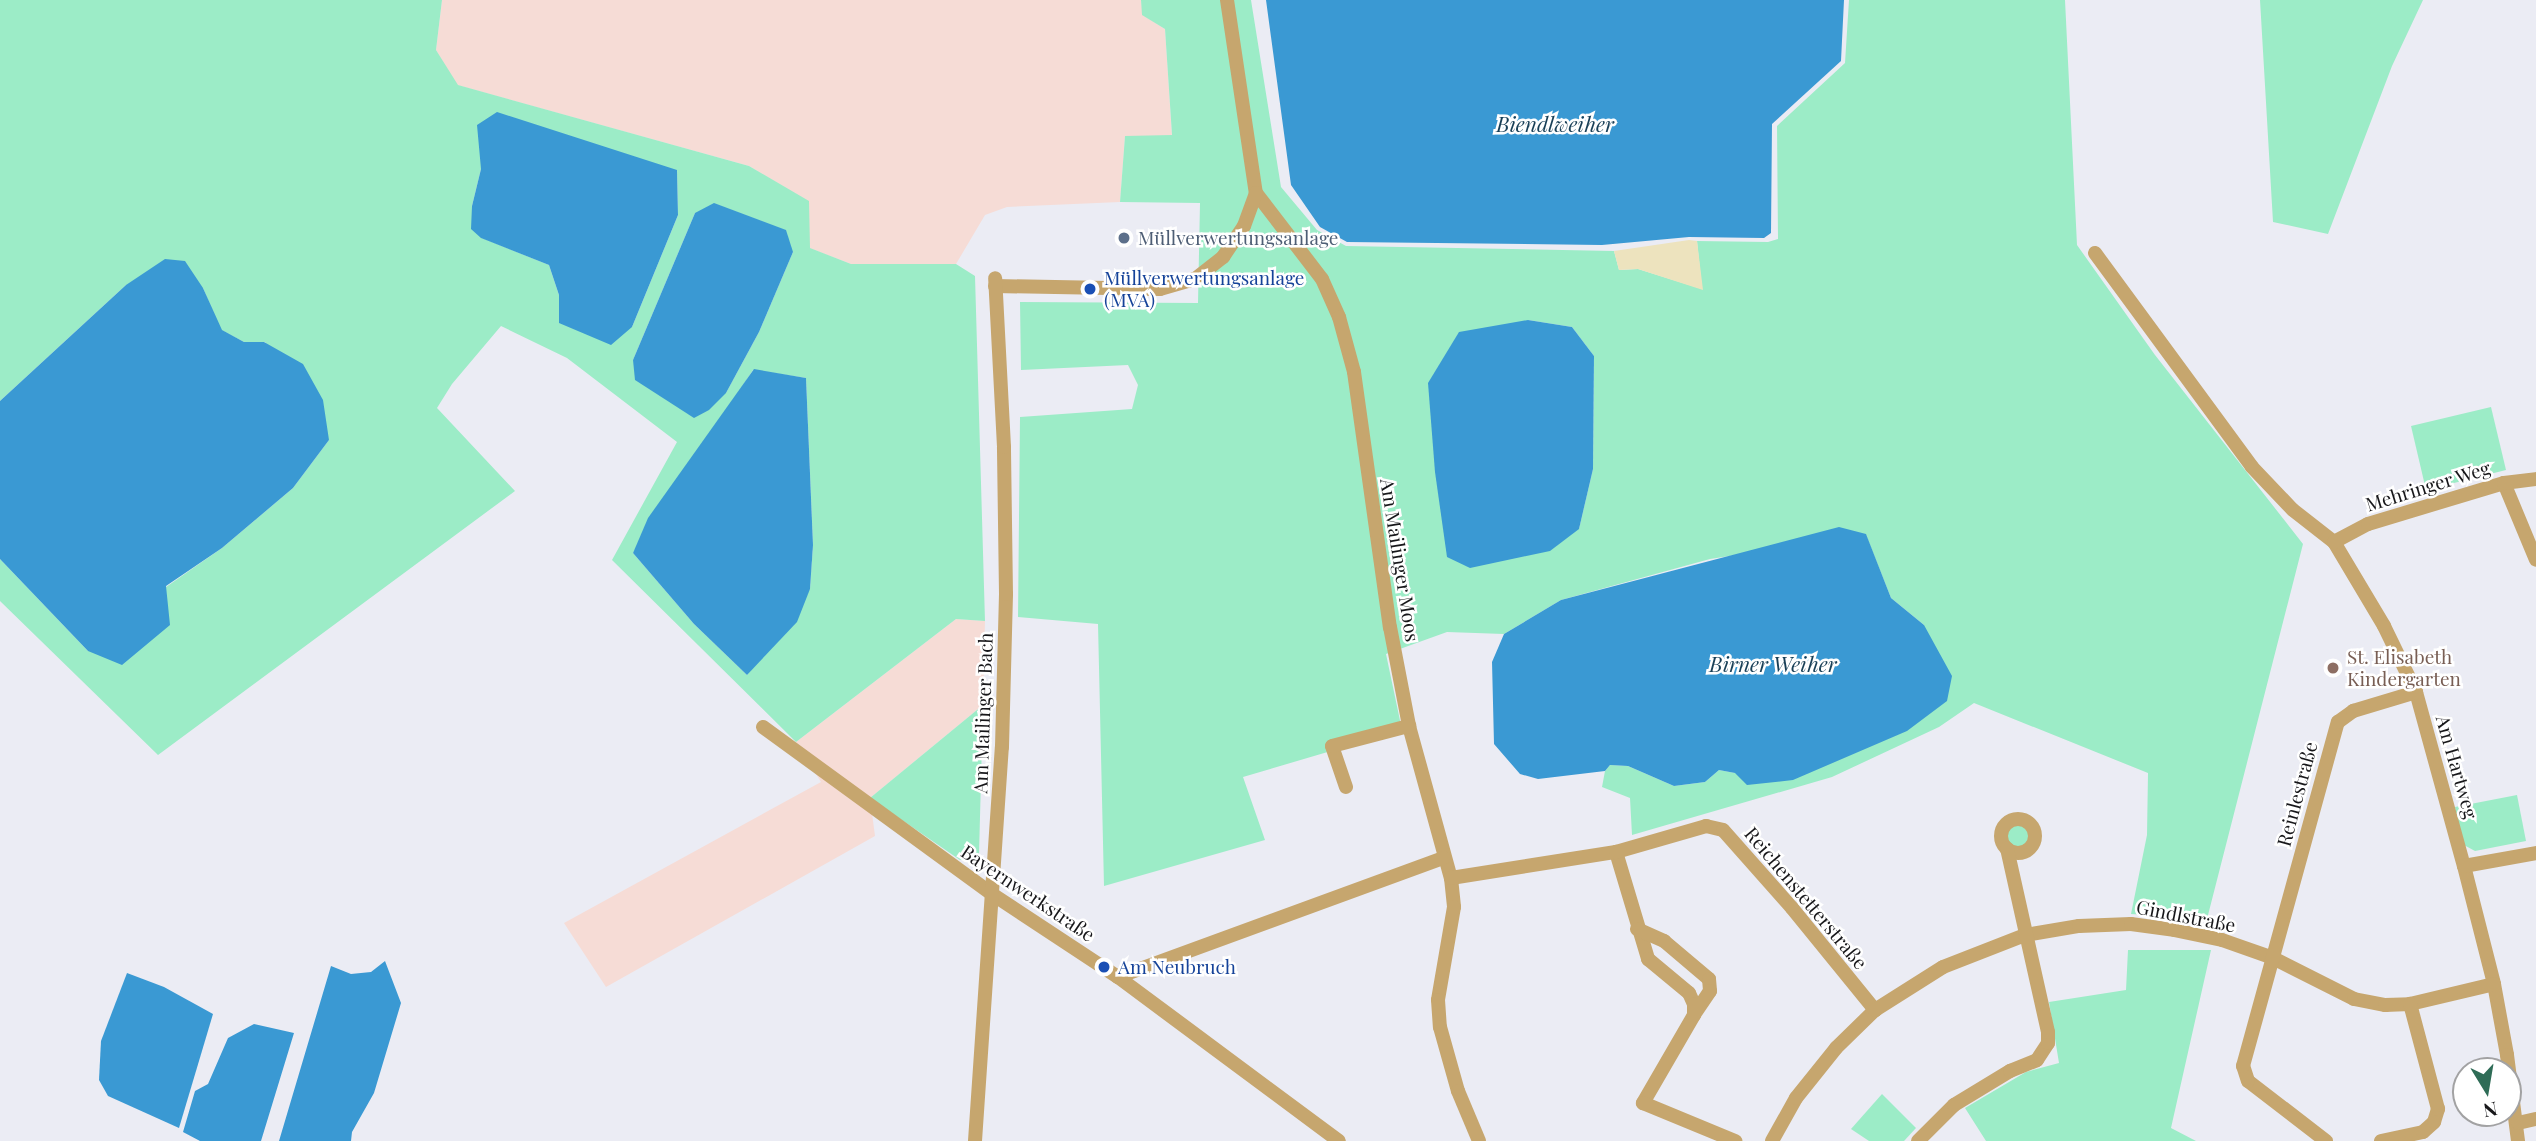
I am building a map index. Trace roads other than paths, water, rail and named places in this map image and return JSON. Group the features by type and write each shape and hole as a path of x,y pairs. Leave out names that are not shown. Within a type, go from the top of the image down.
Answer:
{"street":[{"name":"Am Mailinger Moos","path":"1227,0 1256,193 1322,279 1339,317 1353,372 1382,578 1409,726 1451,878 1454,907 1438,1000 1440,1027 1458,1091 1479,1141"},
{"name":"Am Mailinger Bach","path":"975,1141 1002,747 1006,594 1004,447 995,282 1160,289 1195,279 1223,257 1244,226 1256,193"},
{"name":"Am Hartweg","path":"2095,253 2252,467 2293,510 2334,542 2384,626 2416,692 2465,866 2494,984 2507,1057"},
{"name":"Mehringer Weg","path":"2334,542 2368,524 2504,483 2536,479"},
{"path":"2504,483 2536,560"},
{"name":"Reinlestraße","path":"2326,1141 2248,1081 2243,1066 2338,723 2353,711 2416,692"},
{"path":"1346,787 1332,746 1409,726"},
{"name":"Bayernwerkstraße","path":"763,727 992,894 1118,977 1339,1141"},
{"name":"Reichenstetterstraße","path":"1451,878 1616,852 1706,826 1723,831 1792,908 1875,1010"},
{"path":"1918,1141 1954,1105 1980,1087 2044,1054 2048,1032 2007,849"},
{"path":"1616,852 1648,959 1689,993 1694,1004 1694,1015"},
{"path":"2465,866 2536,853"},
{"path":"1118,977 1444,858"},
{"name":"Gindlstraße","path":"1772,1141 1796,1098 1836,1048 1875,1010 1943,967 2025,936 2079,926 2131,924 2222,940 2273,958 2354,999 2385,1005 2410,1004 2494,984"},
{"path":"1637,929 1664,941 1709,979 1710,991 1643,1103 1735,1141"},
{"path":"2381,1141 2423,1132 2434,1122 2438,1109 2410,1004"}],"water":[{"name":"Biendlweiher","path":"1266,0 1844,0 1841,61 1772,124 1771,233 1764,238 1689,237 1602,245 1347,242 1320,227 1291,185"},
{"path":"497,112 677,170 678,215 632,327 611,345 559,323 559,295 549,265 481,238 471,229 472,206 481,169 477,125"},
{"path":"714,203 786,230 793,252 759,332 726,393 709,410 694,418 635,380 633,360 695,213"},
{"path":"165,259 185,261 203,288 222,330 244,342 264,342 303,364 323,400 329,440 293,488 222,548 166,586 170,625 122,665 88,651 0,559 0,401 126,285"},
{"path":"1528,320 1572,327 1594,356 1593,469 1579,529 1550,551 1470,568 1447,557 1435,472 1428,383 1459,332"},
{"path":"754,369 806,378 813,545 810,589 797,622 747,675 694,624 633,553 648,518"},
{"name":"Birner Weiher","path":"1839,527 1866,534 1891,598 1924,625 1952,676 1947,701 1907,731 1793,780 1747,785 1735,773 1719,770 1705,782 1674,786 1628,766 1610,765 1605,771 1538,779 1520,774 1494,744 1492,662 1504,634 1561,600"},
{"path":"385,961 401,1003 374,1093 352,1132 351,1141 279,1141 331,966 351,974 371,972"},
{"path":"127,973 164,987 213,1014 179,1128 108,1096 99,1080 101,1041"},
{"path":"254,1024 294,1033 261,1141 200,1141 183,1132 195,1091 208,1084 228,1038"}],"place":[{"name":"Müllverwertungsanlage","path":"1124,238"},
{"name":"Müllverwertungsanlage (MVA)","path":"1090,289"},
{"name":"St. Elisabeth Kindergarten","path":"2333,668"},
{"name":"Am Neubruch","path":"1104,967"}]}
